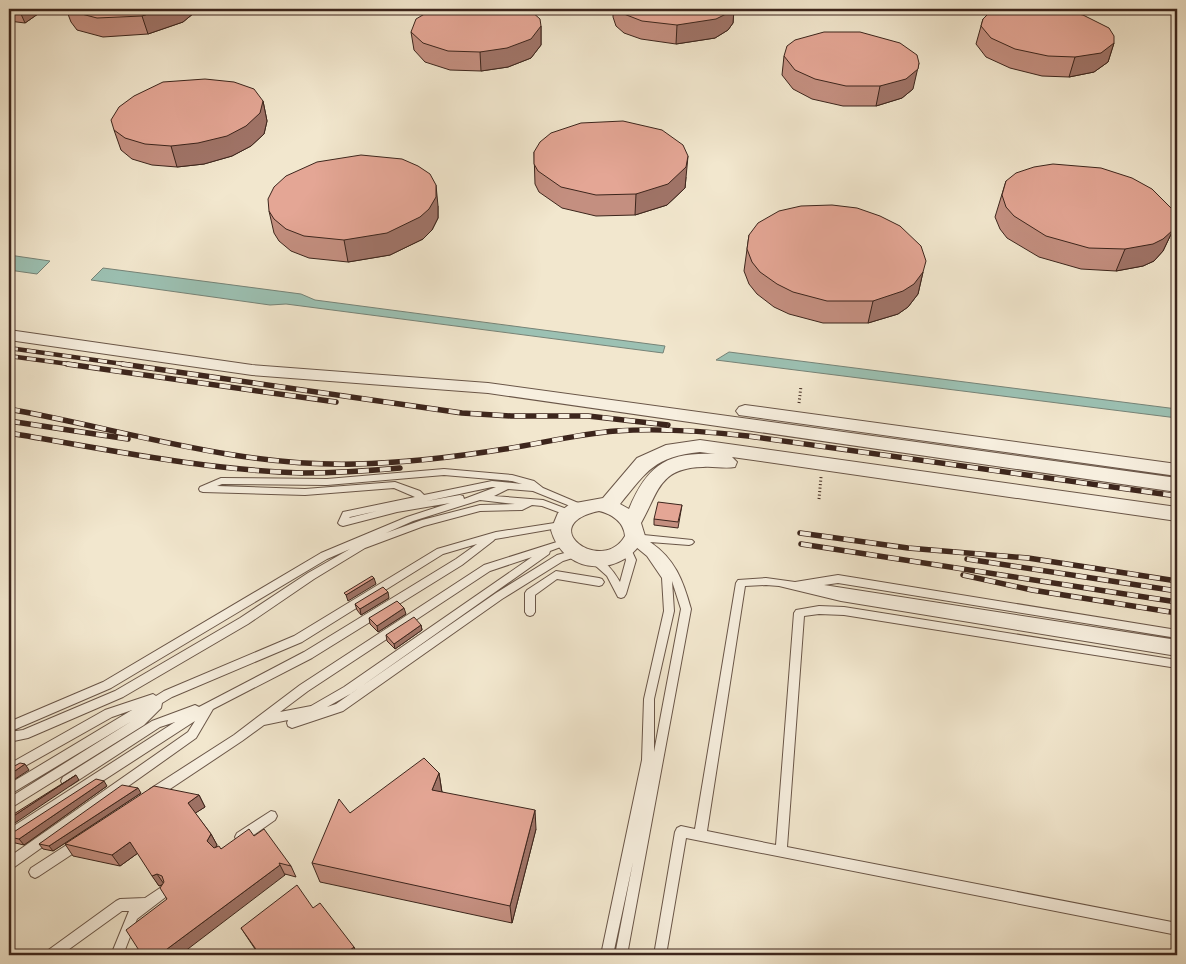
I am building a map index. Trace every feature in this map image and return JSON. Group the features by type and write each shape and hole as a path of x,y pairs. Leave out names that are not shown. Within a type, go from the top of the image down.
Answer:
{"street":[{"path":"9,323 275,359 479,374 1177,470"},
{"path":"9,335 252,370 488,388 1177,485"},
{"path":"608,505 644,463 672,449 700,446 1177,514"},
{"path":"631,537 627,515 608,505 599,504 572,535 611,557 631,537 648,486 665,469 685,462 708,459 1177,527"}],"lane":[{"path":"1132,9 1177,12"},
{"path":"423,501 417,493 395,485 305,492 203,489 220,481 327,482 444,472 512,478 531,483 540,490 572,535"},
{"path":"540,490 492,484 423,501 342,523 346,514 423,501 476,498 543,503 611,574 621,594 631,560 631,537"},
{"path":"9,727 107,685 324,556 410,519 476,498 508,485"},
{"path":"9,737 24,734 120,694 244,621 311,576 362,546 422,523 480,508 522,507 532,501"},
{"path":"9,770 109,713 168,694 298,639 440,552 496,535 572,535"},
{"path":"9,835 210,705 308,655 459,562 496,535"},
{"path":"148,797 261,721 304,688 487,568 572,535"},
{"path":"261,721 313,710 348,690 572,535"},
{"path":"292,722 339,708 499,596 560,558 572,535"},
{"path":"631,537 688,542"},
{"path":"607,955 648,760 649,699 669,612 667,577 650,554 631,537"},
{"path":"621,955 686,609 676,574 651,545 631,537"},
{"path":"530,612 530,593 556,576 599,582"},
{"path":"700,836 741,584 761,580 841,597 1177,652"},
{"path":"796,586 838,580 1177,634"},
{"path":"796,586 839,590 1177,644"},
{"path":"781,852 800,613 819,610 844,611 1177,664"},
{"path":"9,790 168,694"},
{"path":"9,804 140,722 168,694"},
{"path":"17,813 156,724 210,705"},
{"path":"9,864 192,735 210,705"},
{"path":"228,846 272,816"},
{"path":"660,955 681,832 1177,929"},
{"path":"35,872 92,835"},
{"path":"117,955 133,915 163,892"},
{"path":"51,955 120,905 147,904"}],"shaded area":[{"path":"9,255 50,261 37,274 9,270"},
{"path":"103,268 301,294 315,300 665,346 663,353 286,304 270,305 91,280"},
{"path":"729,352 1177,409 1177,418 716,360"}],"building":[{"path":"9,9 29,9 21,14 9,12"},
{"path":"68,9 162,9 142,16 97,18"},
{"path":"433,9 523,9 531,11 540,19 541,26 531,39 507,48 480,52 448,51 423,43 411,32 416,19"},
{"path":"617,9 732,9 716,19 677,25 642,21"},
{"path":"1004,9 1056,9 1083,15 1109,28 1114,36 1114,43 1101,53 1075,57 1048,56 1015,49 991,38 981,26 983,19 989,13"},
{"path":"824,32 860,32 900,43 917,55 918,69 906,79 880,86 846,86 815,79 795,70 784,56 787,46 795,40"},
{"path":"205,79 234,82 254,89 263,101 260,113 246,126 227,136 198,143 171,146 145,144 125,138 114,130 111,120 119,107 134,96 163,82"},
{"path":"623,121 662,130 683,145 688,156 686,167 668,184 636,194 596,195 561,187 538,171 534,164 534,152 540,142 551,133 581,123"},
{"path":"361,155 402,159 430,174 436,185 436,197 429,209 420,217 387,233 344,240 304,236 286,229 274,219 269,211 268,199 274,187 286,176 317,162"},
{"path":"1053,164 1101,168 1132,178 1152,189 1172,209 1175,222 1173,230 1163,239 1153,244 1125,249 1089,248 1046,236 1014,216 1006,207 1002,195 1006,181 1016,173 1034,167"},
{"path":"832,205 857,208 880,216 900,226 921,246 926,261 923,272 914,284 903,291 873,301 827,301 793,292 760,272 752,262 747,249 749,235 758,223 779,211 801,206"},
{"path":"658,502 682,505 678,522 654,519"},
{"path":"372,576 374,578 346,595 344,593"},
{"path":"383,587 388,592 360,609 355,604"},
{"path":"397,601 404,608 377,626 369,618"},
{"path":"414,617 421,625 394,644 386,635"},
{"path":"424,758 439,773 432,790 535,810 510,906 312,863 339,799 350,813"},
{"path":"20,763 25,764 9,775 9,769"},
{"path":"76,775 9,819 9,817"},
{"path":"96,779 104,781 19,839 9,837 9,835"},
{"path":"122,785 138,788 49,846 39,844"},
{"path":"154,786 199,795 188,803 211,834 207,841 214,848 219,846 221,849 249,829 254,836 264,829 291,866 279,863 280,865 159,955 142,955 126,930 167,899 160,888 164,882 162,876 157,874 152,876 130,842 112,855 65,844"},
{"path":"297,885 313,908 320,903 354,947 344,955 260,955 241,928"}],"railway":[{"path":"9,348 130,365"},
{"path":"9,356 76,365"},
{"path":"67,364 336,402"},
{"path":"122,364 462,413 511,416 588,416 668,425"},
{"path":"9,409 181,446 267,460 355,464 411,461 519,447 602,432 682,430 748,436 1177,496"},
{"path":"9,421 128,439"},
{"path":"9,433 155,458 228,468 302,473 400,468"},
{"path":"800,533 908,548 1028,558 1177,581"},
{"path":"801,544 1177,602"},
{"path":"967,559 1177,591"},
{"path":"963,575 1032,590 1177,613"}]}
